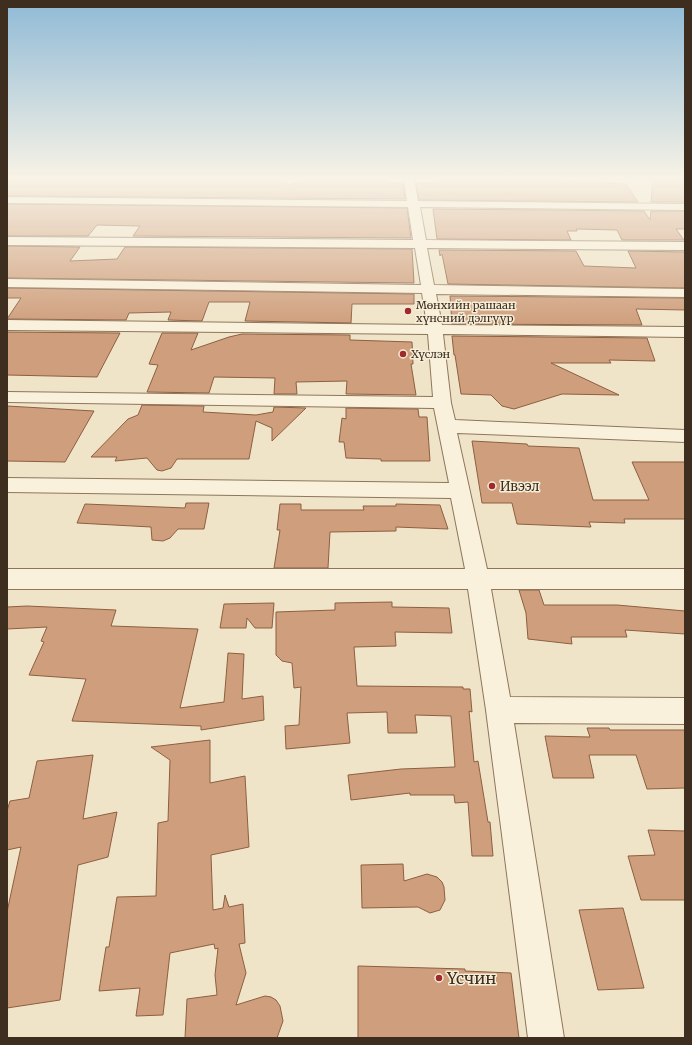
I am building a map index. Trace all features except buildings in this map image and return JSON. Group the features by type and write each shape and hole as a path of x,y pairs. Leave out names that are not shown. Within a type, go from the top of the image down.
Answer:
{"street":[{"path":"418,228 435,328 442,404 478,578 499,710 546,1038"},
{"path":"7,241 685,246"},
{"path":"7,283 428,288 685,293"},
{"path":"7,325 435,328 685,332"},
{"path":"7,397 442,404"},
{"path":"446,426 685,436"},
{"path":"7,485 461,491"},
{"path":"7,579 685,579"},
{"path":"499,710 685,710"}],"place":[{"name":"Мөнхийн рашаан хүнсний дэлгүүр","path":"408,311"},
{"name":"Хүслэн","path":"403,354"},
{"name":"Ивээл","path":"492,486"},
{"name":"Үсчин","path":"439,978"}]}
